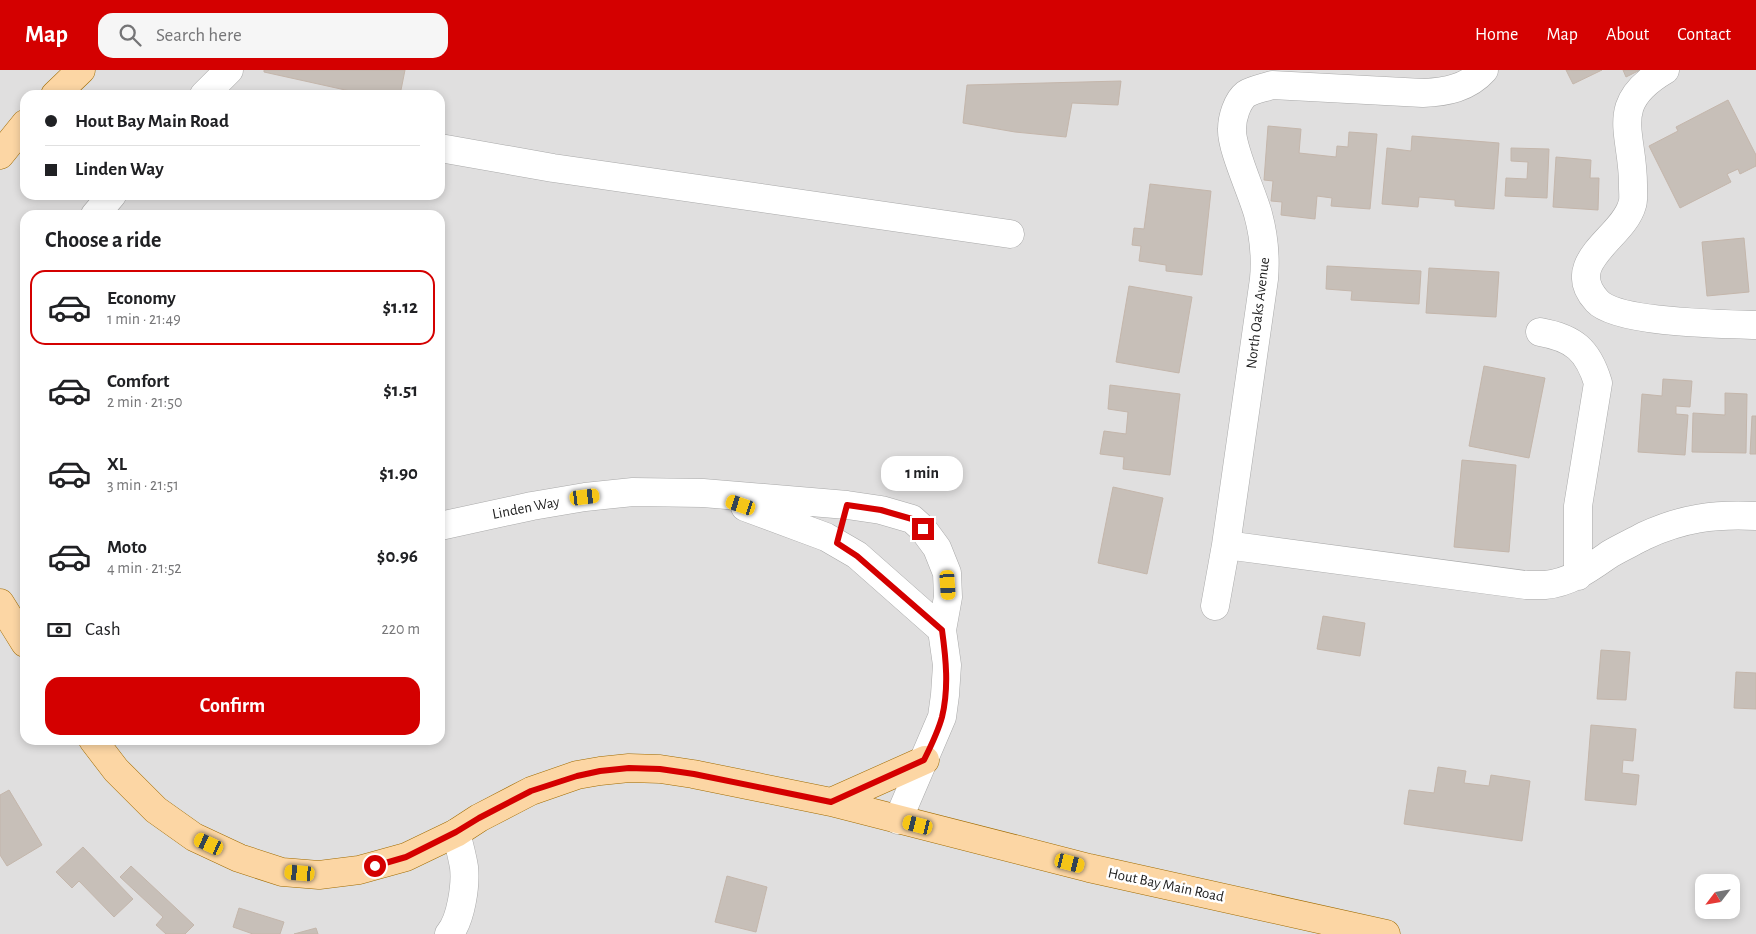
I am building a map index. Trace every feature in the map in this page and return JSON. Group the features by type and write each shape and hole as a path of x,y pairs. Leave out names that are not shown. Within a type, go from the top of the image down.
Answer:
{"main road":[{"path":"60,90 81,70"},
{"path":"0,155 20,130"},
{"path":"0,603 20,635"},
{"name":"Hout Bay Main Road","path":"97,745 116,770 156,810 194,837 240,858 282,872 319,875 359,870 406,857 531,791 577,776 600,771 660,769 694,774 831,802 1089,868 1386,934"},
{"path":"831,802 924,760"}],"street":[{"path":"209,90 229,70"},
{"name":"North Oaks Avenue","path":"1215,606 1226,545 1266,260 1265,242 1259,215 1236,150 1232,130 1234,115 1238,105 1245,95 1272,85 1439,93 1457,88 1469,82 1484,70"},
{"path":"1665,70 1642,86 1630,103 1626,121 1633,173 1632,205 1624,220 1591,258 1586,275 1586,284 1598,303 1608,309 1637,316 1756,325"},
{"path":"445,149 553,168 1010,234"},
{"path":"99,210 108,200"},
{"path":"1540,332 1572,342 1583,352 1593,366 1598,383 1578,506 1578,576"},
{"name":"Linden Way","path":"445,525 532,506 585,497 633,492 703,493 847,505 881,510 912,519 923,529 937,548 947,573 948,597 942,630 947,665 942,716 898,820"},
{"name":"Linden Way","path":"703,493 784,520 837,543 864,562 942,630"},
{"path":"837,543 847,505"},
{"path":"1226,545 1526,585 1546,585 1578,576 1611,554 1644,536 1670,525 1693,519 1725,515 1756,516"},
{"path":"448,934 453,928 462,901 464,868 456,832"}],"shaded area":[{"path":"0,70 1756,70 1756,934 0,934"}],"building":[{"path":"264,70 405,70 401,90 345,90 264,72"},
{"path":"1566,70 1602,70 1573,84"},
{"path":"1623,70 1640,70 1626,77"},
{"path":"1121,81 1118,105 1072,103 1066,137 1015,132 963,123 967,85"},
{"path":"1728,100 1756,155 1756,166 1740,174 1738,169 1727,174 1731,182 1680,208 1649,146 1678,131 1676,127"},
{"path":"1268,126 1301,129 1299,153 1336,157 1337,146 1348,147 1349,132 1377,134 1370,209 1331,206 1332,198 1317,196 1315,219 1281,215 1282,202 1271,201 1273,181 1264,180"},
{"path":"1412,136 1499,143 1494,209 1455,206 1455,200 1419,197 1418,207 1382,204 1387,148 1411,151"},
{"path":"1511,148 1549,149 1547,198 1505,196 1506,178 1527,179 1528,162 1511,161"},
{"path":"1556,157 1591,160 1590,178 1599,178 1598,210 1553,207"},
{"path":"1150,184 1211,191 1202,275 1166,271 1166,265 1139,261 1141,246 1132,245 1134,228 1144,229"},
{"path":"1744,238 1749,292 1707,296 1702,242"},
{"path":"1327,266 1421,271 1419,304 1351,300 1352,291 1326,289"},
{"path":"1429,268 1499,272 1496,317 1426,313"},
{"path":"1129,286 1192,297 1179,373 1116,362"},
{"path":"1484,366 1545,378 1529,458 1469,446"},
{"path":"1663,379 1692,381 1690,407 1676,406 1676,414 1688,415 1685,455 1638,452 1642,394 1662,396"},
{"path":"1110,385 1180,394 1170,475 1123,469 1124,457 1100,454 1104,431 1126,434 1128,412 1108,409"},
{"path":"1725,393 1747,394 1746,453 1692,452 1693,413 1725,415"},
{"path":"1752,416 1756,416 1756,454 1750,454"},
{"path":"1462,460 1516,465 1509,552 1454,547"},
{"path":"1113,487 1163,498 1147,574 1098,563"},
{"path":"1323,616 1365,623 1360,656 1317,649"},
{"path":"1601,650 1630,652 1626,700 1597,699"},
{"path":"1736,672 1756,673 1756,709 1734,708"},
{"path":"1591,725 1636,729 1633,761 1623,760 1622,773 1639,775 1636,805 1585,800"},
{"path":"1438,767 1466,771 1464,783 1489,786 1491,775 1530,781 1522,841 1404,824 1409,790 1434,793"},
{"path":"9,790 42,845 7,866 0,855 0,795"},
{"path":"83,847 133,899 114,917 79,881 72,888 56,872"},
{"path":"131,866 194,925 185,934 166,934 156,925 163,917 120,877"},
{"path":"727,876 767,887 756,932 715,922"},
{"path":"239,908 284,922 280,934 253,934 233,927"},
{"path":"316,928 318,934 294,934"}],"route":[{"path":"375,866 406,857 531,791 577,776 600,771 629,768 660,769 694,774 831,802 924,760 942,716 945,695 947,665 942,630 857,556 837,543 847,505 881,510 912,519 923,529"}]}
